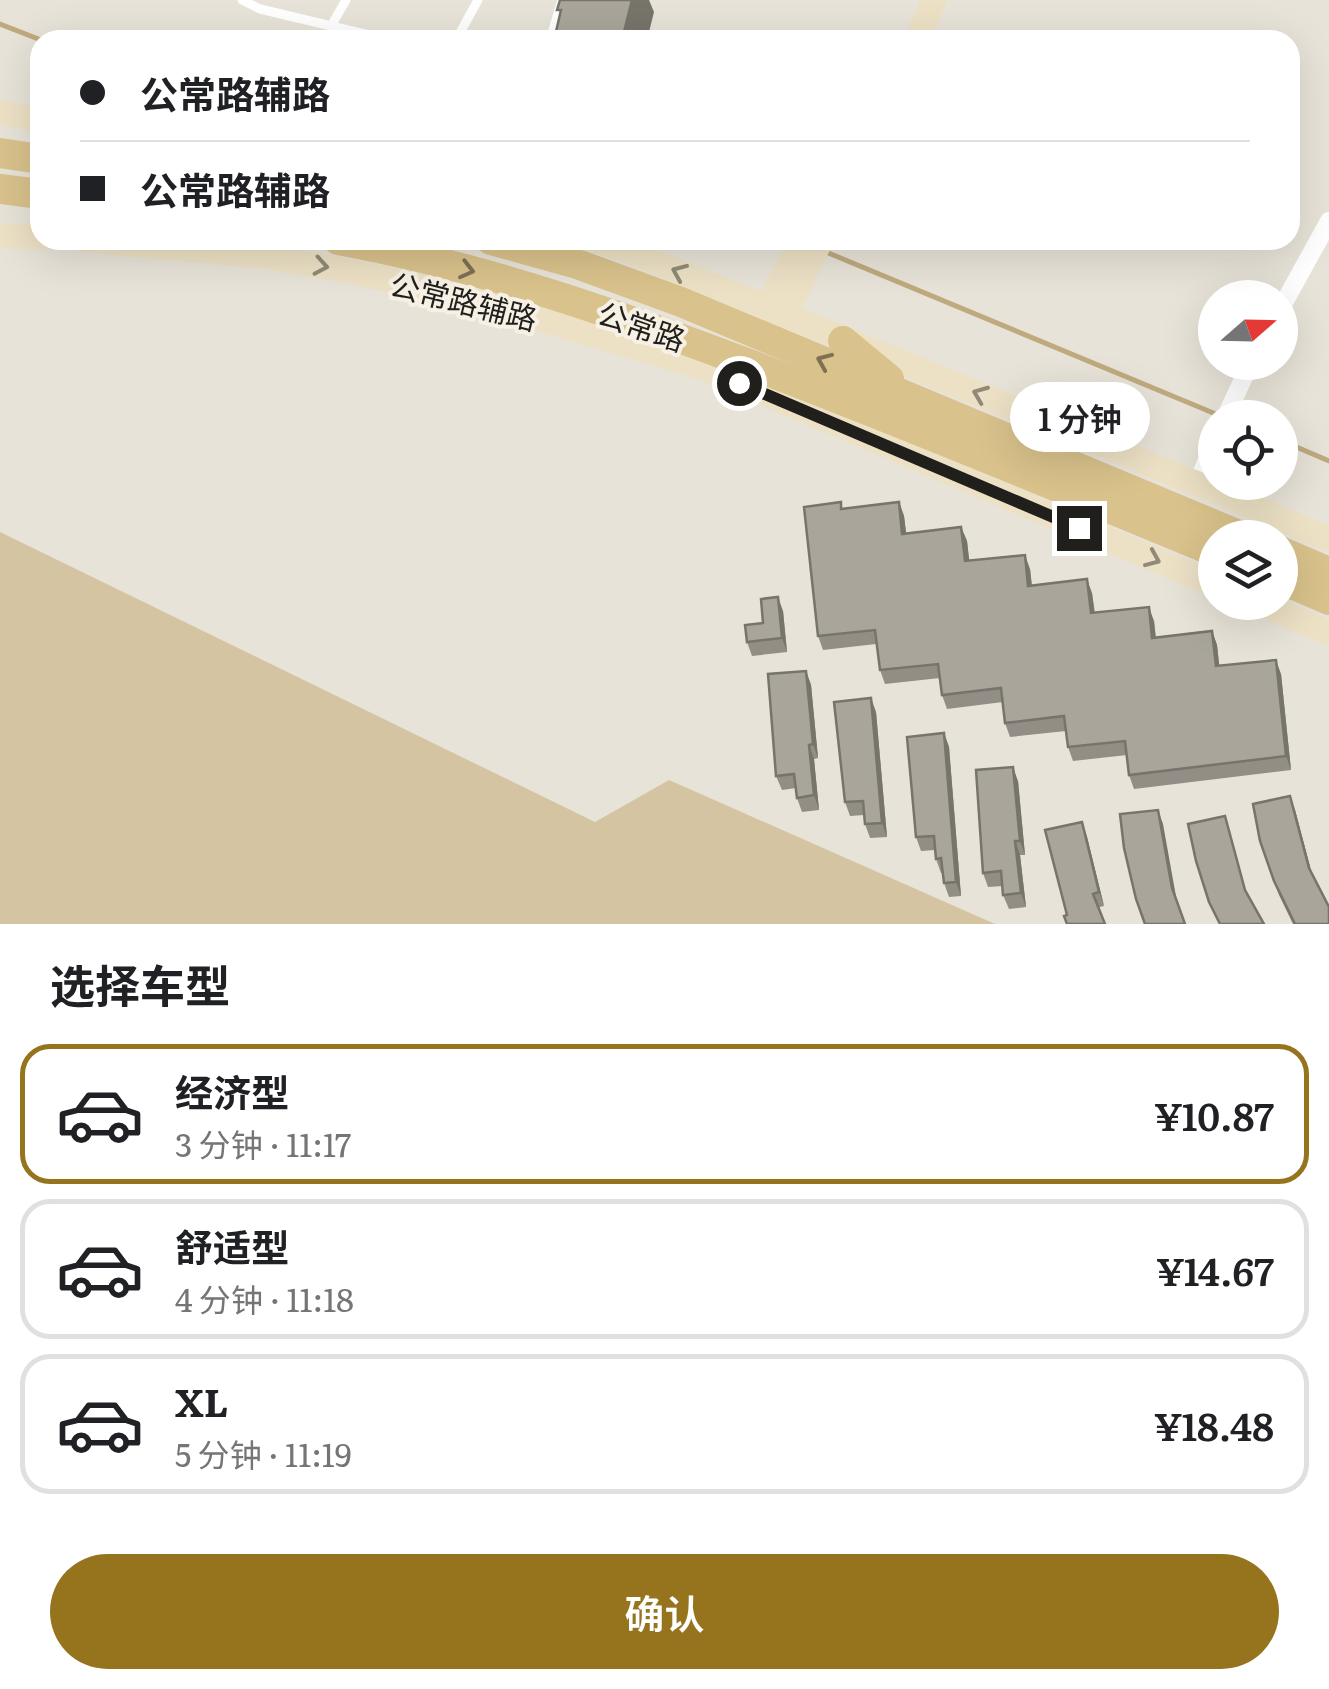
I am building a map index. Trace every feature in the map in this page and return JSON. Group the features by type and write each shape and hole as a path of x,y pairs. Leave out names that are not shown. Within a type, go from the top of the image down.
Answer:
{"main road":[{"path":"904,30 917,0"},
{"path":"920,30 934,0"},
{"path":"0,153 30,158"},
{"path":"0,189 30,193"},
{"name":"公常路辅路","path":"196,250 262,256 458,295 705,368 1198,578"},
{"name":"公常路","path":"379,250 511,282 645,324 883,414 1198,545"},
{"name":"公常路","path":"527,250 680,302 1203,520"},
{"path":"623,250 1329,539"},
{"path":"795,273 801,250"},
{"path":"775,313 795,273 813,250"},
{"path":"843,341 914,400"},
{"path":"705,368 778,375"},
{"path":"1298,559 1329,572"},
{"path":"1298,587 1329,600"},
{"path":"1298,620 1329,633"}],"street":[{"path":"1297,280 1329,221"}],"lane":[{"path":"242,0 260,9 348,30"},
{"path":"331,26 346,0"},
{"path":"462,30 478,0"},
{"path":"553,30 562,0"}],"shaded area":[{"path":"0,532 595,822 669,780 995,924 0,924"}],"building":[{"path":"560,0 632,0 624,30 556,30 561,10 557,10"},
{"path":"841,502 841,509 899,502 902,534 961,527 965,561 1025,555 1028,586 1087,579 1091,613 1149,607 1152,638 1212,631 1216,666 1276,660 1286,756 1129,775 1125,741 1068,747 1064,716 1005,723 1001,688 942,695 938,664 880,670 875,630 818,636 804,507"},
{"path":"778,597 782,638 747,642 745,625 763,623 761,599"},
{"path":"806,671 814,795 797,798 794,774 776,776 768,674"},
{"path":"871,698 882,823 865,824 863,801 845,802 834,702"},
{"path":"944,733 956,882 944,883 934,836 916,837 907,737"},
{"path":"1013,767 1021,893 1003,895 1001,871 983,873 976,770"},
{"path":"1290,796 1309,868 1329,907 1329,924 1295,924 1260,841 1253,804"},
{"path":"1158,810 1172,888 1185,924 1145,924 1136,899 1120,814"},
{"path":"1225,816 1245,890 1264,924 1220,924 1209,902 1188,824"},
{"path":"1082,822 1099,892 1093,894 1105,924 1067,924 1064,916 1067,915 1045,830"}],"waterway":[{"path":"0,24 30,36"},
{"path":"826,252 1198,407"},
{"path":"1298,448 1329,461"}],"route":[{"path":"739,383 1079,528"}]}
